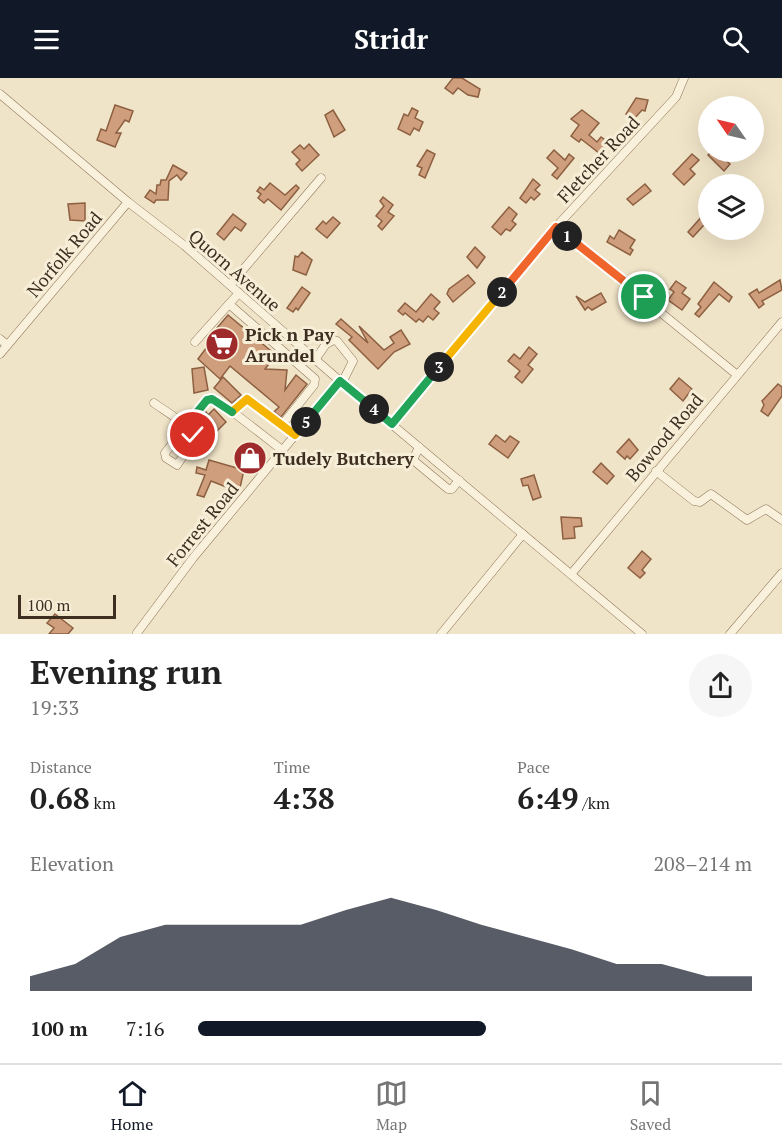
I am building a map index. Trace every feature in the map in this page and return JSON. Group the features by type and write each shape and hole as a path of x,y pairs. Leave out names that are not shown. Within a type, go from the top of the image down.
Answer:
{"street":[{"name":"Fletcher Road","path":"392,424 556,227 676,97 684,78"},
{"name":"Quorn Avenue","path":"0,94 128,202 185,246 315,360 642,634"},
{"path":"230,285 321,178"},
{"name":"Norfolk Road","path":"0,354 128,202"},
{"path":"556,227 736,374"},
{"path":"195,342 239,293"},
{"path":"229,304 315,379 314,385 281,426"},
{"name":"Bowood Road","path":"572,573 736,374 782,322"},
{"path":"0,339 7,345"},
{"path":"315,360 326,344 337,341 353,361 341,382"},
{"name":"Forrest Road","path":"137,633 182,573 282,450 341,382"},
{"path":"154,403 185,427 194,440 177,465 164,456 185,427 209,399 233,412 282,450"},
{"path":"233,412 240,402 247,399 295,435"},
{"path":"419,447 413,460 448,489 452,489 459,480"},
{"path":"656,471 694,501 700,502 711,494 747,520 766,509 782,520"},
{"path":"441,634 523,534"},
{"path":"730,634 782,573"}],"building":[{"path":"453,78 462,78 480,89 478,97 468,95 458,88 453,94 445,88"},
{"path":"636,98 648,100 645,111 642,110 633,120 626,114"},
{"path":"115,105 133,111 129,122 125,120 116,133 121,133 115,147 97,140 101,129 106,131"},
{"path":"412,108 418,111 415,118 423,122 419,131 414,128 410,135 398,129 404,114 408,116"},
{"path":"333,110 345,130 334,137 325,115"},
{"path":"582,110 599,123 589,135 597,142 601,137 608,142 599,153 581,139 579,142 571,136 579,125 571,119"},
{"path":"309,144 319,155 302,171 296,164 300,160 292,152 300,145 304,149"},
{"path":"427,150 435,154 425,178 419,175 422,168 417,166"},
{"path":"554,150 565,160 569,154 574,158 557,179 552,175 558,168 547,158"},
{"path":"692,154 698,159 690,169 695,174 684,185 673,174"},
{"path":"715,162 730,164 724,171"},
{"path":"173,165 187,173 181,180 177,175 169,181 168,200 156,200 154,203 145,197 150,190 156,194 157,185 160,185 161,180 166,180"},
{"path":"533,179 540,185 535,190 540,194 534,200 531,197 526,203 520,198"},
{"path":"270,183 285,195 296,185 299,188 281,210 268,199 264,203 258,198 261,194 257,191 260,187 264,190"},
{"path":"645,184 651,191 633,205 627,199"},
{"path":"383,197 393,205 388,212 394,216 382,230 378,226 382,221 376,216 384,206 380,201"},
{"path":"85,203 85,221 70,220 68,204"},
{"path":"509,207 517,214 512,221 516,224 510,231 506,229 501,235 492,227"},
{"path":"233,214 246,224 241,231 235,227 224,240 217,234"},
{"path":"333,217 340,223 327,238 316,229 323,221 326,224"},
{"path":"698,221 698,232 693,237 688,232"},
{"path":"619,230 635,240 630,248 633,250 630,255 607,242 610,236 614,239"},
{"path":"475,247 485,257 477,268 467,257"},
{"path":"302,252 312,260 306,275 293,270 295,256 298,257"},
{"path":"468,275 475,283 453,302 447,294 449,289"},
{"path":"780,280 782,290 762,301 764,304 759,308 749,294 757,289 759,293"},
{"path":"676,281 686,288 682,293 690,299 682,310 668,300 674,292 670,289"},
{"path":"714,282 732,297 729,302 719,294 699,317 695,314 701,307 698,304"},
{"path":"302,287 310,293 298,310 296,308 293,312 287,308"},
{"path":"601,293 606,302 592,310 588,307 585,310 576,296 585,302"},
{"path":"431,294 440,302 434,309 439,313 433,320 428,316 423,322 419,319 416,322 405,313 403,315 398,311 405,303 416,312"},
{"path":"228,315 276,355 265,369 287,370 285,390 296,375 307,384 281,417 274,412 279,407 230,366 220,379 198,359 207,347 206,341"},
{"path":"341,319 368,343 359,326 384,350 394,343 390,337 401,330 410,344 394,352 378,369 349,340 352,337 336,324"},
{"path":"529,347 537,354 528,365 533,369 522,383 515,377 520,371 508,361 514,354 520,359"},
{"path":"204,367 208,390 194,393 192,369"},
{"path":"223,377 241,395 232,403 214,388"},
{"path":"679,378 692,389 683,401 670,389"},
{"path":"778,384 782,387 782,396 768,416 761,411 764,405 762,401"},
{"path":"214,409 226,422 215,433 206,423 200,429 196,424 206,412 208,415"},
{"path":"496,435 505,442 510,436 519,442 508,458 489,444"},
{"path":"629,439 638,450 630,459 627,456 625,459 617,452"},
{"path":"209,460 244,470 239,492 211,481 204,497 197,495 205,475 196,473 197,467 206,470"},
{"path":"601,463 614,476 607,484 593,472"},
{"path":"534,475 541,497 533,500 528,485 523,486 521,479"},
{"path":"561,517 581,518 582,526 574,527 575,538 563,539"},
{"path":"642,551 651,559 642,570 645,573 640,578 628,568"},
{"path":"55,614 73,628 68,634 49,634 54,628 47,623"}],"place":[{"name":"Pick n Pay Arundel","path":"222,344"},
{"name":"Tudely Butchery","path":"250,458"}],"route":[{"path":"193,435 185,427 207,400 212,399 227,411 233,412 240,402 247,399 295,435 340,381 392,424 556,227 644,297"}]}
